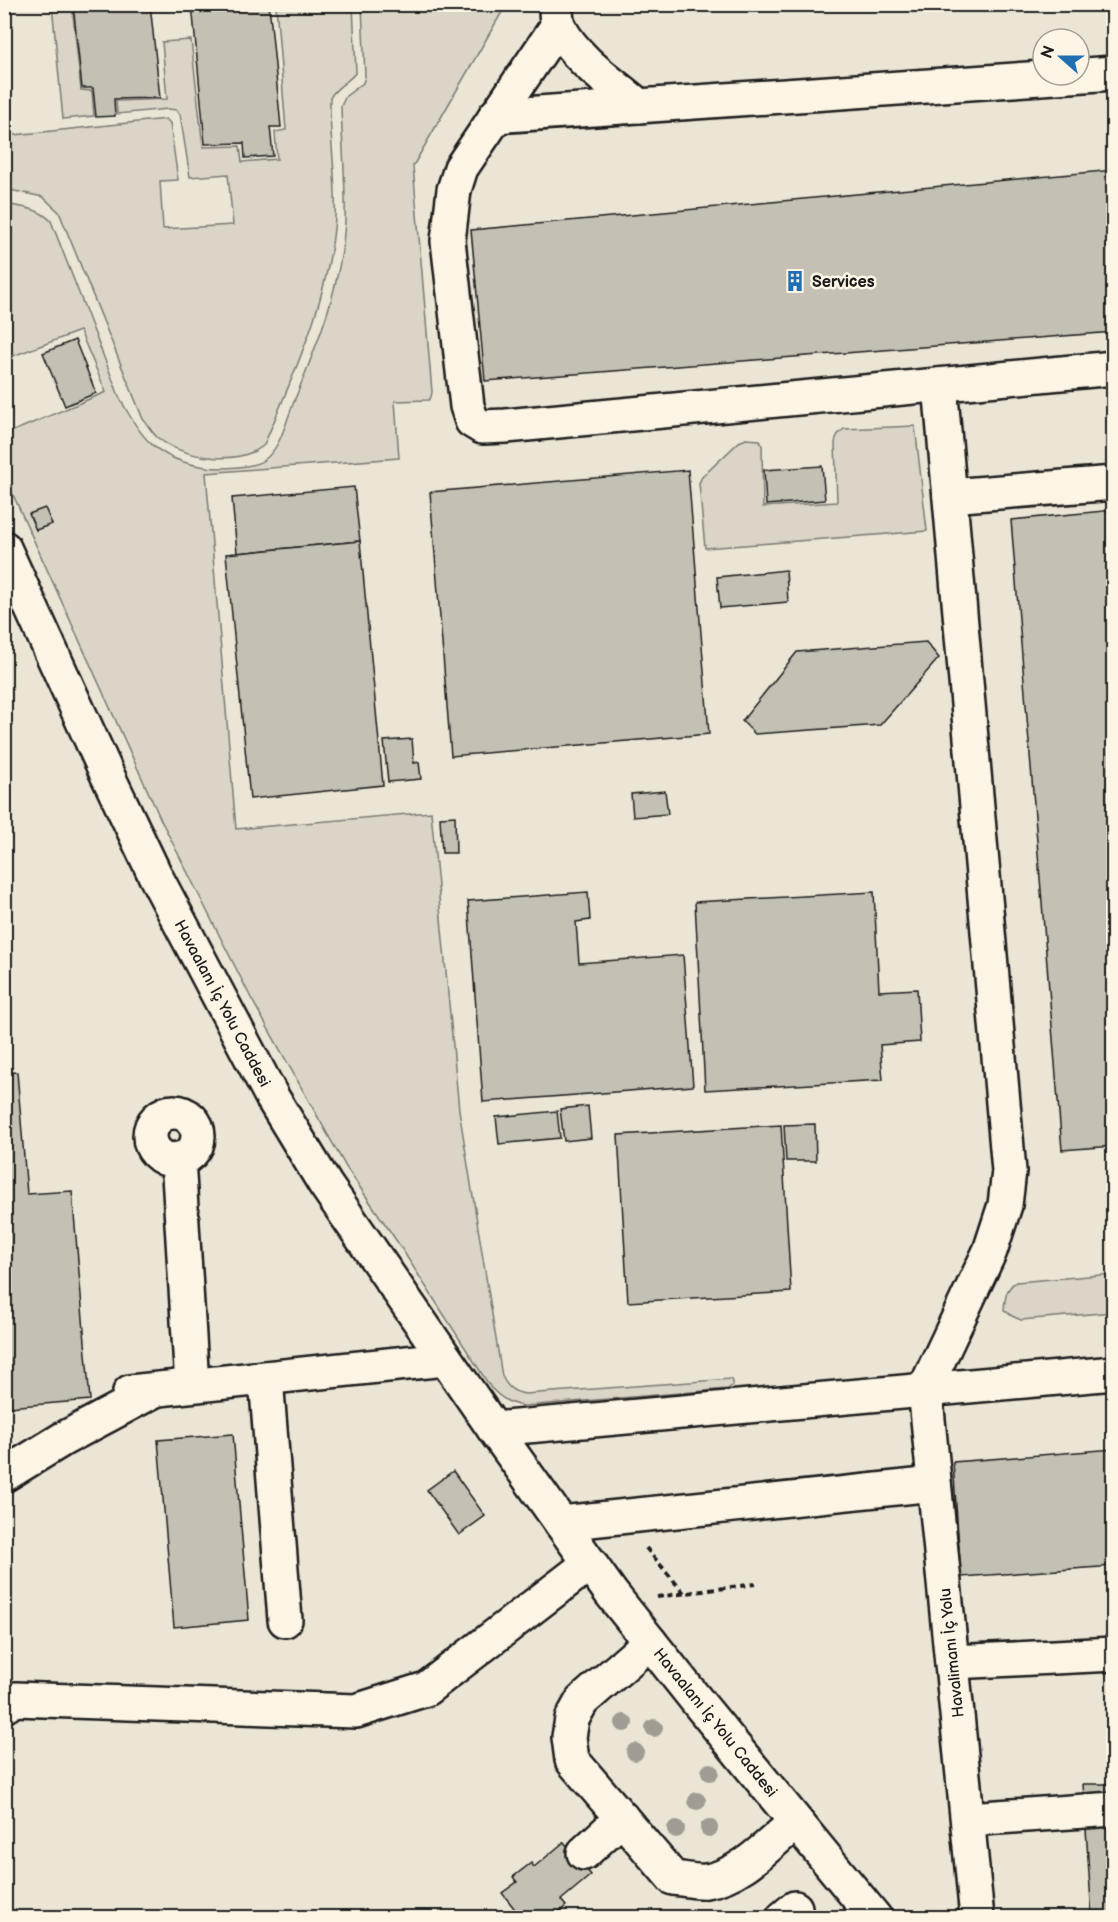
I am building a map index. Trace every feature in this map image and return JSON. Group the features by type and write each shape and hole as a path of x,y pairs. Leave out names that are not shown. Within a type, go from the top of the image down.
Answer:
{"street":[{"path":"557,15 571,45 639,106"},
{"path":"557,15 461,168 454,190 448,241 467,405 472,421 482,427 506,426 1113,368"},
{"path":"495,117 1113,73"},
{"path":"925,1389 990,1251 1005,1205 1009,1171 940,385"},
{"path":"950,496 1113,483"},
{"name":"Havaalanı İç Yolu Caddesi","path":"4,548 156,877 273,1097 325,1184 445,1359 590,1563 650,1642 875,1917"},
{"path":"178,1159 192,1385"},
{"path":"4,1475 143,1390 445,1359"},
{"path":"494,1429 1113,1373"},
{"path":"266,1378 285,1620"},
{"name":"Havalimanı İç Yolu","path":"925,1389 977,1917"},
{"path":"561,1523 934,1484"},
{"path":"4,1707 15,1699 356,1711 426,1689 590,1563"},
{"path":"650,1642 582,1701 572,1719 569,1737 572,1760 673,1878 705,1881 722,1876 745,1864 796,1822"},
{"path":"952,1662 1113,1654"},
{"path":"968,1819 1113,1809"},
{"path":"584,1853 622,1818"}],"path":[{"path":"619,1517 684,1593"},
{"path":"654,1597 755,1584"}],"shaded area":[{"path":"5,5 1113,5 1113,1917 5,1917"},
{"path":"52,5 72,5 81,90 92,91 94,116 63,119"},
{"path":"276,5 353,5 356,72 330,98 335,218 326,277 309,334 264,445 240,456 226,458 195,455 168,445 158,438 143,419 59,212 43,197 5,189 5,136 166,119 170,123 178,180 160,181 163,229 233,225 228,174 190,177 180,114 176,110 168,109 117,114 116,101 167,99 162,42 191,40 203,147 240,146 242,162 277,159 275,132 286,130"},
{"path":"362,5 506,5 413,166 432,392 429,400 395,401 399,458 206,473 236,829 431,812 459,1110 502,1376 508,1386 525,1394 731,1379 733,1385 728,1389 524,1406 506,1400 491,1388 346,1167 251,998 161,820 5,477 4,437 6,434 106,392 80,331 5,359 5,204 36,211 51,221 119,396 135,424 152,445 175,459 206,467 245,466 259,463 270,455 282,435 319,337 339,268 345,220 341,106 346,96 363,83 365,76"},
{"path":"915,426 927,531 705,548 699,483 702,477 739,442 746,439 760,440 763,507 837,502 835,443 840,432 844,429"},
{"path":"1113,1274 1113,1312 1021,1320 1004,1310 1008,1290 1016,1282"}],"building":[{"path":"73,4 150,4 160,98 114,99 115,116 96,117 93,88 82,88"},
{"path":"192,4 269,4 281,127 270,127 273,156 245,158 244,143 205,144"},
{"name":"Services","path":"1114,170 1114,332 485,381 471,230"},
{"path":"75,340 96,393 65,406 43,353"},
{"path":"822,466 825,500 766,505 764,470"},
{"path":"688,470 709,734 451,756 430,492"},
{"path":"354,487 360,541 237,553 232,498"},
{"path":"45,508 52,524 36,530 29,514"},
{"path":"1114,510 1114,1146 1062,1150 1011,520"},
{"path":"360,541 383,785 250,799 226,554"},
{"path":"786,570 788,602 720,608 717,577"},
{"path":"926,642 939,658 880,725 755,734 742,721 797,652"},
{"path":"412,739 414,763 419,762 421,779 388,782 384,741"},
{"path":"665,791 668,814 633,817 631,794"},
{"path":"455,816 456,853 442,853 440,817"},
{"path":"588,892 590,920 576,922 579,963 683,955 693,1086 483,1102 468,901"},
{"path":"874,892 879,991 917,989 920,1042 880,1045 883,1080 705,1090 695,902"},
{"path":"17,1072 27,1194 72,1191 90,1400 9,1407 4,1352 4,1073"},
{"path":"588,1106 591,1138 564,1141 560,1109"},
{"path":"557,1111 560,1138 499,1144 496,1117"},
{"path":"815,1124 816,1161 786,1161 784,1125"},
{"path":"781,1125 791,1292 628,1302 618,1135"},
{"path":"233,1434 249,1620 174,1627 158,1440"},
{"path":"1114,1449 1114,1566 961,1577 953,1462"},
{"path":"453,1471 485,1516 459,1535 427,1490"},
{"path":"1083,1784 1114,1784 1114,1918 1092,1918"},
{"path":"564,1842 591,1875 561,1900 566,1906 552,1918 546,1918 543,1915 540,1918 522,1918 502,1893 517,1882 513,1877 531,1863 534,1867"}],"place":[{"name":"Services","path":"795,281"}]}
